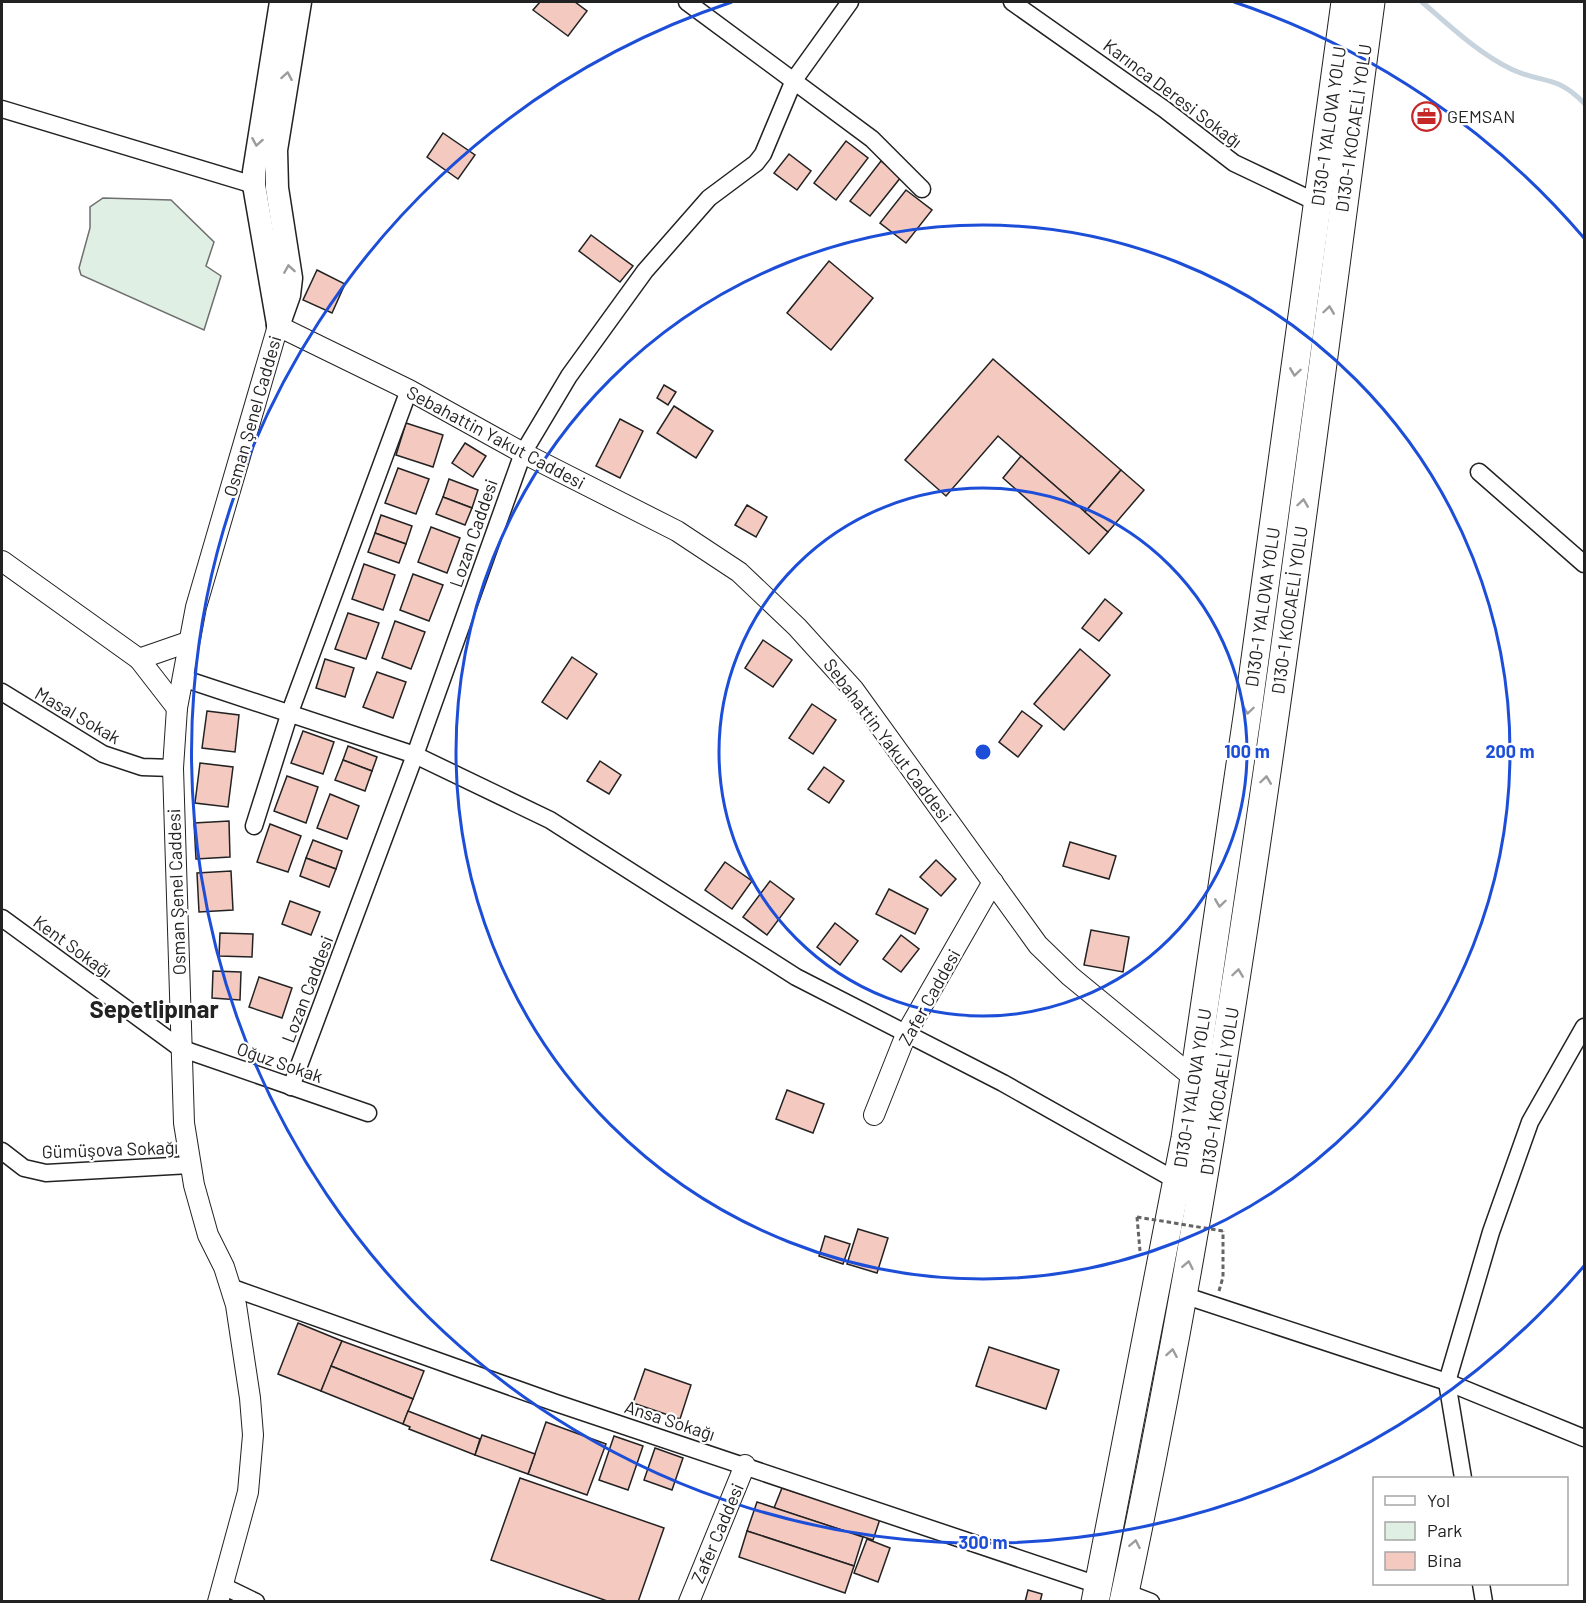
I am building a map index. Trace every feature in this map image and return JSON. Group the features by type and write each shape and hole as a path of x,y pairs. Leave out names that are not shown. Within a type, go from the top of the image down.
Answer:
{"highway":[{"name":"D130-1 YALOVA YOLU","path":"1093,1590 1169,1222 1318,203 1345,2"},
{"name":"D130-1 KOCAELİ YOLU","path":"1183,1295 1233,1007 1259,832 1371,2"},
{"path":"1124,1597 1183,1295"}],"main road":[{"name":"Osman Şenel Caddesi","path":"279,326 254,185 254,161 281,2"},
{"name":"Osman Şenel Caddesi","path":"279,326 289,295 291,278 278,198 276,150 300,2"}],"street":[{"path":"687,2 872,139 922,189"},
{"name":"Lozan Caddesi","path":"291,1087 415,756 523,453 569,376 645,271 709,198 756,163 763,154 794,80 850,2"},
{"name":"Karınca Deresi Sokağı","path":"1012,2 1164,109 1234,163 1318,203"},
{"path":"2,109 254,185"},
{"name":"Sebahattin Yakut Caddesi","path":"279,326 409,390 523,453 699,544 757,588 828,658 854,690 1028,932 1054,962 1190,1074"},
{"name":"Osman Şenel Caddesi","path":"220,1594 248,1492 253,1435 250,1398 236,1305 208,1235 190,1165 184,1123 173,768 177,708 188,642 211,552 279,326"},
{"path":"254,826 290,712 409,390"},
{"path":"1479,472 1584,564"},
{"path":"2,561 139,659 177,708"},
{"path":"139,659 188,642"},
{"path":"182,678 290,712 415,756 550,820 796,978 907,1032 1168,1176"},
{"name":"Masal Sokak","path":"2,692 103,754 142,767 173,768"},
{"name":"Zafer Caddesi","path":"874,1115 907,1032 993,882"},
{"name":"Kent Sokağı","path":"2,918 180,1048"},
{"path":"1463,1477 1447,1382 1491,1232 1530,1122 1584,1028"},
{"name":"Oğuz Sokak","path":"180,1048 368,1113"},
{"path":"1093,1590 1168,1176 1190,1074"},
{"name":"Gümüşova Sokağı","path":"2,1151 24,1168 46,1173 190,1165"},
{"name":"Ansa Sokağı","path":"230,1287 556,1404 745,1465 1093,1590"},
{"path":"1183,1295 1447,1382 1584,1438"},
{"name":"Zafer Caddesi","path":"689,1602 745,1465"},
{"path":"1481,1585 1484,1602"},
{"path":"220,1594 256,1602"},
{"path":"1124,1597 1152,1602"}],"path":[{"path":"1140,1258 1137,1216 1223,1231 1223,1277"}],"green space":[{"path":"103,198 171,200 214,242 206,266 221,276 204,330 81,275 79,268 90,228 90,207"}],"building":[{"path":"540,2 575,2 587,11 568,36 533,10"},
{"path":"443,133 475,155 458,179 427,157"},
{"path":"846,141 868,158 836,200 814,183"},
{"path":"789,154 811,171 797,190 774,173"},
{"path":"881,161 901,177 870,216 850,201"},
{"path":"906,190 932,210 906,243 880,223"},
{"path":"591,235 633,266 620,282 579,251"},
{"path":"829,261 873,298 831,350 787,313"},
{"path":"317,270 345,284 332,313 303,300"},
{"path":"993,359 1121,470 1085,512 998,436 946,496 905,460"},
{"path":"664,385 676,392 668,405 657,398"},
{"path":"674,406 713,431 696,458 657,433"},
{"path":"620,419 643,431 620,478 596,466"},
{"path":"406,423 443,435 433,467 396,455"},
{"path":"465,443 486,456 473,477 452,463"},
{"path":"1021,456 1108,532 1089,554 1003,478"},
{"path":"398,468 429,479 416,514 385,503"},
{"path":"1121,470 1144,490 1108,532 1085,512"},
{"path":"449,479 478,490 472,508 443,497"},
{"path":"443,497 472,508 465,525 436,514"},
{"path":"747,505 767,517 756,537 735,525"},
{"path":"381,515 412,526 406,544 375,533"},
{"path":"431,527 460,538 447,573 418,562"},
{"path":"375,533 406,544 399,563 368,552"},
{"path":"364,564 395,575 383,610 352,599"},
{"path":"413,574 443,585 429,621 400,610"},
{"path":"1105,599 1122,613 1099,641 1082,628"},
{"path":"348,613 379,623 366,659 335,649"},
{"path":"395,621 425,632 411,669 382,658"},
{"path":"763,640 792,660 773,687 745,668"},
{"path":"1080,649 1110,675 1064,730 1034,704"},
{"path":"572,657 597,674 567,719 542,702"},
{"path":"325,659 354,668 345,697 316,688"},
{"path":"377,672 406,682 393,718 363,707"},
{"path":"812,704 836,720 813,754 789,738"},
{"path":"207,711 239,715 235,752 202,748"},
{"path":"1022,711 1042,726 1018,757 999,742"},
{"path":"303,731 334,742 323,774 291,763"},
{"path":"348,746 377,757 372,771 343,760"},
{"path":"343,760 372,771 365,791 335,780"},
{"path":"600,761 621,775 609,794 587,781"},
{"path":"200,763 233,767 228,807 195,803"},
{"path":"824,767 844,781 829,803 808,789"},
{"path":"287,776 318,787 306,823 274,811"},
{"path":"330,794 359,806 347,839 317,828"},
{"path":"229,821 230,857 196,859 194,823"},
{"path":"270,824 301,836 288,872 257,862"},
{"path":"313,840 342,851 336,869 306,858"},
{"path":"1070,842 1116,856 1109,879 1063,866"},
{"path":"306,858 336,869 329,887 300,876"},
{"path":"936,860 956,879 941,896 920,877"},
{"path":"725,862 752,881 732,909 705,890"},
{"path":"231,871 233,910 199,912 197,873"},
{"path":"770,881 794,899 767,935 743,917"},
{"path":"889,889 928,909 915,934 876,914"},
{"path":"290,901 320,912 311,935 282,924"},
{"path":"835,923 858,941 840,965 817,947"},
{"path":"1091,930 1129,937 1123,972 1084,965"},
{"path":"220,933 253,934 252,957 219,956"},
{"path":"901,935 919,949 901,972 883,959"},
{"path":"213,971 241,972 240,1000 212,998"},
{"path":"259,977 292,988 282,1018 249,1007"},
{"path":"787,1090 824,1104 813,1133 776,1119"},
{"path":"858,1229 888,1238 877,1273 847,1264"},
{"path":"825,1236 850,1244 843,1264 819,1256"},
{"path":"298,1323 342,1341 321,1391 278,1374"},
{"path":"342,1341 424,1371 413,1399 331,1366"},
{"path":"989,1347 1059,1370 1046,1409 976,1386"},
{"path":"331,1366 413,1399 403,1424 321,1391"},
{"path":"645,1369 691,1385 680,1419 633,1403"},
{"path":"408,1411 480,1439 475,1455 409,1429 410,1427 403,1424"},
{"path":"546,1422 606,1444 587,1495 528,1474"},
{"path":"482,1435 535,1454 528,1474 475,1455"},
{"path":"614,1436 643,1446 628,1490 599,1480"},
{"path":"655,1448 683,1458 672,1490 644,1480"},
{"path":"520,1478 664,1528 638,1602 610,1602 491,1560"},
{"path":"782,1488 880,1519 873,1540 774,1508"},
{"path":"757,1502 863,1537 854,1566 747,1531"},
{"path":"747,1531 854,1566 845,1593 739,1557"},
{"path":"867,1539 890,1548 878,1582 854,1573"},
{"path":"1028,1590 1042,1594 1040,1602 1025,1602"}],"waterway":[{"path":"1422,2 1487,55 1522,74 1557,83 1584,103"}],"place":[{"name":"GEMSAN","path":"1426,116"}],"district":[{"name":"Sepetlipınar","path":"154,1008"}]}
